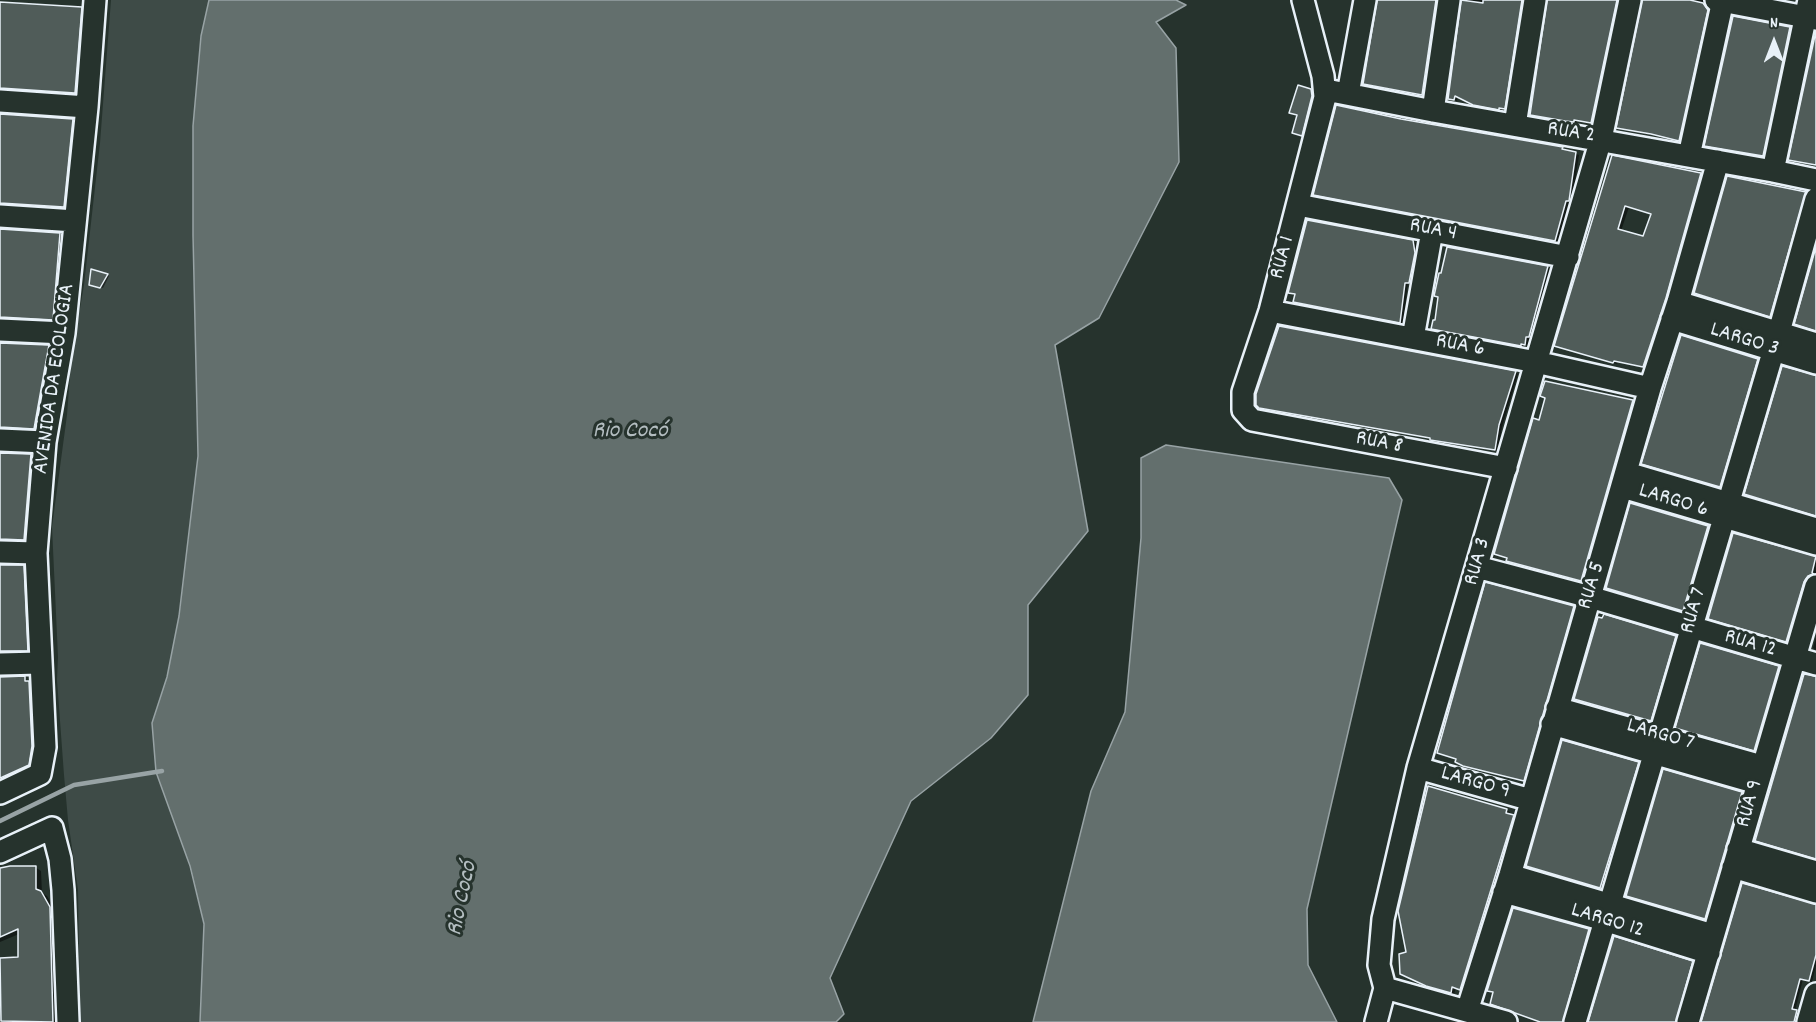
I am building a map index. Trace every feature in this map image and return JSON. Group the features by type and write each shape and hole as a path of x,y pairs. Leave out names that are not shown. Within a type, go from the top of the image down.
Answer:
{"street":[{"name":"AVENIDA DA ECOLOGIA","path":"0,793 40,774 44,758 36,553 45,442 64,333 87,107 95,0"},
{"path":"1303,0 1326,90"},
{"path":"1348,94 1365,0"},
{"path":"1432,111 1449,0"},
{"path":"1515,125 1535,0"},
{"name":"RUA 3","path":"1385,988 1379,965 1383,919 1418,768 1601,139 1630,0"},
{"path":"1689,156 1720,0 1811,12 1773,171"},
{"name":"RUA 2","path":"1326,90 1816,180"},
{"name":"RUA 1","path":"1252,420 1243,410 1243,392 1270,311 1299,205 1326,90"},
{"path":"0,101 87,107"},
{"name":"RUA 5","path":"1467,1011 1507,884 1554,716 1718,161"},
{"name":"RUA 7","path":"1575,1022 1816,200"},
{"name":"RUA 4","path":"1299,205 1568,257"},
{"path":"0,216 75,221"},
{"path":"1413,338 1432,231"},
{"name":"RUA 6","path":"1270,311 1536,362 1650,388"},
{"name":"LARGO 3","path":"1675,311 1776,341 1816,344"},
{"path":"0,330 64,333"},
{"name":"LARGO 3","path":"1776,341 1816,363"},
{"name":"RUA 8","path":"1252,420 1506,468"},
{"path":"0,440 45,442"},
{"name":"LARGO 6","path":"1624,480 1629,489 1816,529"},
{"name":"LARGO 6","path":"1725,510 1816,544"},
{"path":"0,552 36,553"},
{"name":"RUA 12","path":"1477,567 1590,597 1816,664"},
{"name":"RUA 9","path":"1688,1022 1816,586"},
{"path":"0,664 40,663"},
{"name":"LARGO 7","path":"1554,716 1759,774"},
{"name":"LARGO 9","path":"1418,768 1531,800"},
{"path":"0,852 52,828 60,859 63,890 68,1022"},
{"path":"1736,858 1816,872"},
{"path":"1736,858 1816,892"},
{"name":"LARGO 12","path":"1507,884 1711,944"},
{"path":"1376,1022 1385,988 1506,1022"},
{"path":"1808,1022 1816,994"}],"shaded area":[{"path":"111,0 209,0 201,36 193,126 198,456 179,616 167,677 152,723 204,924 200,1022 80,1022 78,890 68,820 57,680 52,527 100,143"}],"water":[{"name":"Rio Cocó","path":"209,0 1176,0 1186,5 1156,22 1176,48 1179,162 1099,318 1055,345 1088,531 1028,605 1028,695 991,738 911,801 830,978 844,1014 836,1022 200,1022 204,924 190,866 156,772 152,723 167,677 179,616 198,456 193,126 201,36"},
{"path":"1166,445 1389,478 1402,500 1307,909 1308,965 1337,1022 1033,1022 1091,791 1125,712 1141,538 1141,458"}],"building":[{"path":"1377,0 1436,0 1422,95 1363,84"},
{"path":"1461,0 1483,3 1483,0 1522,0 1505,109 1473,105 1455,96 1454,100 1448,99"},
{"path":"1547,0 1617,0 1591,123 1530,115"},
{"path":"1642,0 1690,0 1703,3 1708,10 1679,141 1616,128"},
{"path":"0,2 82,7 75,93 0,88"},
{"path":"1733,16 1790,27 1763,156 1704,146"},
{"path":"1816,31 1816,165 1788,160"},
{"path":"1298,85 1311,89 1312,96 1302,136 1292,133 1297,115 1289,113"},
{"path":"1336,105 1401,119 1563,147 1562,149 1576,152 1569,201 1566,201 1555,241 1313,195"},
{"path":"0,114 73,119 64,207 0,203"},
{"path":"1612,155 1701,173 1666,298 1643,367 1614,361 1613,363 1554,346","holes":["1625,206 1651,214 1643,236 1618,229"]},
{"path":"1727,176 1806,192 1770,317 1694,293"},
{"path":"1307,220 1413,240 1415,253 1409,283 1405,283 1400,323 1293,302 1295,294 1288,293"},
{"path":"0,229 60,233 53,320 0,317"},
{"path":"1447,247 1548,266 1525,345 1431,329 1433,320 1435,320 1438,297 1434,296"},
{"path":"1816,247 1816,331 1794,324"},
{"path":"91,269 108,274 100,288 89,285"},
{"path":"1279,326 1516,371 1499,425 1495,450 1259,408 1256,405 1256,394"},
{"path":"1681,335 1758,359 1720,487 1641,464"},
{"path":"0,343 49,345 34,429 0,427"},
{"path":"1782,366 1816,375 1816,516 1744,494"},
{"path":"1545,381 1633,400 1581,581 1506,561 1507,558 1494,554 1533,418 1539,420 1545,398 1540,396"},
{"path":"0,453 31,454 24,540 0,539"},
{"path":"1630,503 1708,526 1683,611 1606,588"},
{"path":"1733,533 1816,556 1812,573 1814,574 1808,576 1804,582 1786,642 1708,619"},
{"path":"0,565 24,565 28,651 0,651"},
{"path":"1485,582 1574,606 1524,781 1463,766 1455,762 1456,759 1437,753"},
{"path":"1604,614 1676,636 1651,721 1574,699 1598,617 1602,618"},
{"path":"1700,643 1779,666 1754,751 1675,728"},
{"path":"1804,674 1816,676 1816,859 1755,841"},
{"path":"25,676 25,681 29,681 32,746 29,765 0,778 0,677"},
{"path":"1562,740 1639,762 1600,888 1526,866"},
{"path":"1663,769 1742,792 1705,919 1626,896"},
{"path":"1428,786 1507,809 1506,813 1514,815 1460,990 1452,987 1451,993 1426,986 1400,974 1399,954 1406,952 1398,911"},
{"path":"36,866 36,889 41,891 50,907 53,1022 1,1021 0,958 18,957 18,929 0,937 0,868"},
{"path":"1742,883 1816,904 1816,955 1809,981 1800,979 1792,1009 1797,1010 1794,1022 1701,1022"},
{"path":"1513,908 1589,929 1563,1022 1540,1022 1490,1004 1493,992 1487,991"},
{"path":"1614,936 1693,961 1676,1022 1588,1022"}],"waterway":[{"path":"0,821 74,785 162,771"}]}
